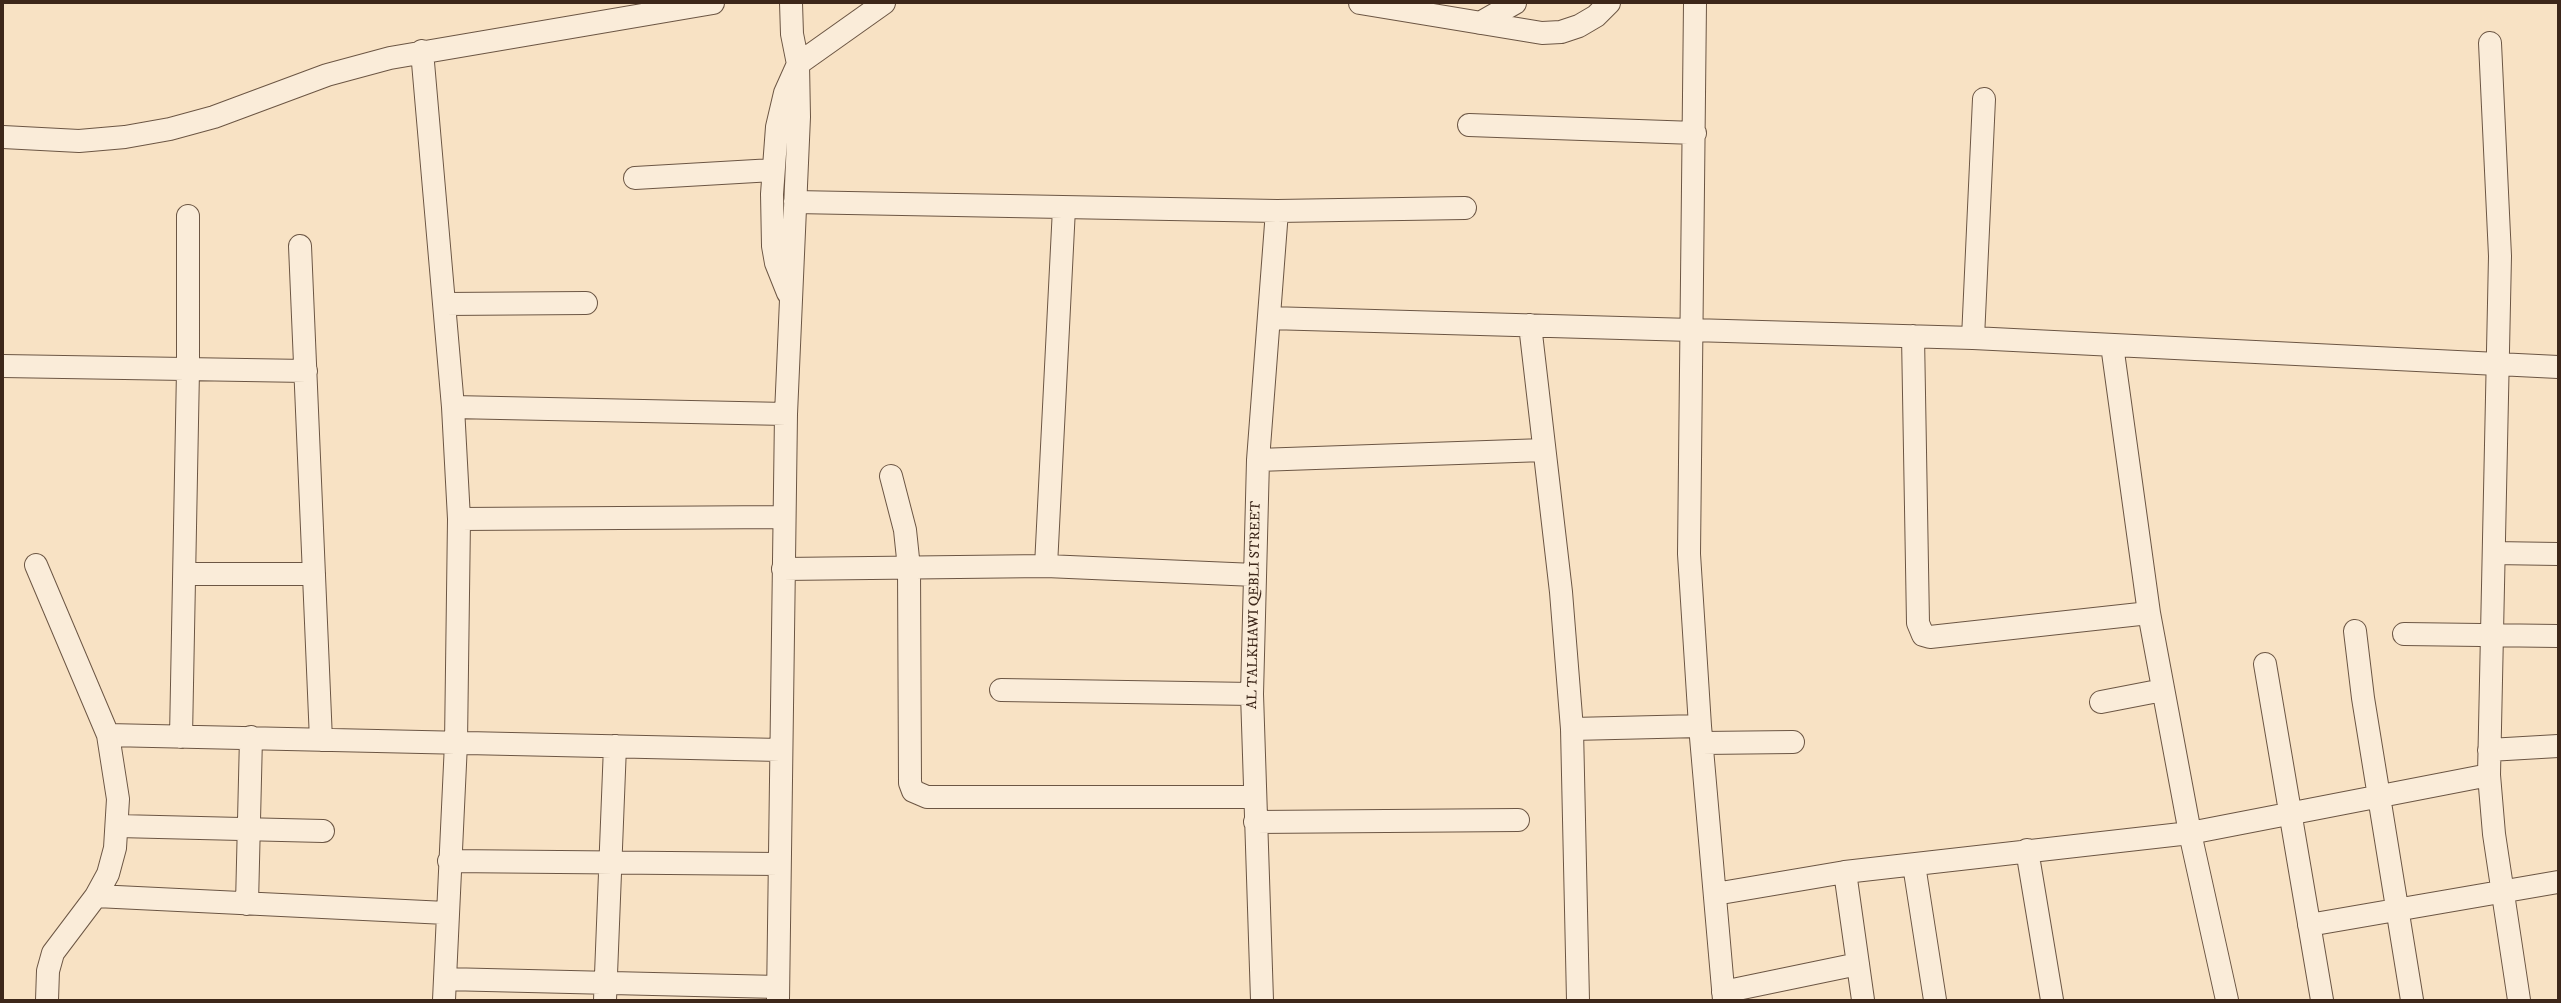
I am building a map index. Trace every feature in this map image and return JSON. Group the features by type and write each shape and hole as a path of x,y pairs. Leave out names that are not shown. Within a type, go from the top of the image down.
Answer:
{"street":[{"path":"3,137 79,141 125,137 170,129 214,117 327,74 422,51 713,3"},
{"path":"445,979 606,992 778,994 780,750 786,414 799,117 798,64 792,34 791,3"},
{"path":"790,299 776,263 773,246 773,170 781,108 791,78 798,64 884,3"},
{"path":"1360,3 1542,33 1561,32 1579,26 1596,16 1609,3"},
{"path":"1480,23 1515,3"},
{"path":"1695,3 1695,133 1689,554 1701,735 1724,996 1858,964"},
{"path":"2490,43 2500,256 2499,364 2489,775 2494,834 2519,1000"},
{"path":"422,51 453,407 459,518 456,743 446,913 444,1000"},
{"path":"1973,338 1984,99"},
{"path":"1469,125 1695,133"},
{"path":"635,178 773,170"},
{"path":"795,202 1277,211 1465,208"},
{"path":"1046,566 1064,208"},
{"name":"AL TALKHAWI QEBLI STREET","path":"1262,1000 1254,797 1252,694 1258,460 1277,211"},
{"path":"182,737 188,370 188,216"},
{"path":"300,246 321,740"},
{"path":"444,304 586,303"},
{"path":"1269,318 1973,338 2558,367"},
{"path":"1530,325 1561,592 1572,729 1578,1000"},
{"path":"1913,336 1918,623 1923,635 1930,637 2149,614"},
{"path":"2112,344 2149,614 2190,832 2227,1000"},
{"path":"3,366 306,371"},
{"path":"453,407 786,414"},
{"path":"1258,460 1544,450"},
{"path":"891,476 905,530 910,568 910,783 913,791 918,795 927,798 1254,797"},
{"path":"459,518 784,517"},
{"path":"2494,553 2558,554"},
{"path":"36,566 108,735 116,776 118,826 108,874 96,896 53,953 48,971 47,1000"},
{"path":"783,569 1046,566 1255,575"},
{"path":"185,574 314,574"},
{"path":"2356,631 2363,698 2381,795 2412,1000"},
{"path":"2404,634 2558,636"},
{"path":"2264,664 2322,1000"},
{"path":"1001,690 1252,694"},
{"path":"2101,702 2163,690"},
{"path":"1572,729 1701,735 1793,742"},
{"path":"108,735 182,737 251,736 321,740 780,750"},
{"path":"247,904 251,736"},
{"path":"606,992 615,746"},
{"path":"2489,750 2558,746"},
{"path":"1715,894 1845,872 2190,832 2489,775"},
{"path":"1255,822 1518,820"},
{"path":"118,826 323,831"},
{"path":"2027,850 2052,1000"},
{"path":"449,861 779,864"},
{"path":"1914,865 1935,1000"},
{"path":"1845,872 1863,1000"},
{"path":"2309,925 2558,882"},
{"path":"96,896 446,913"}]}
